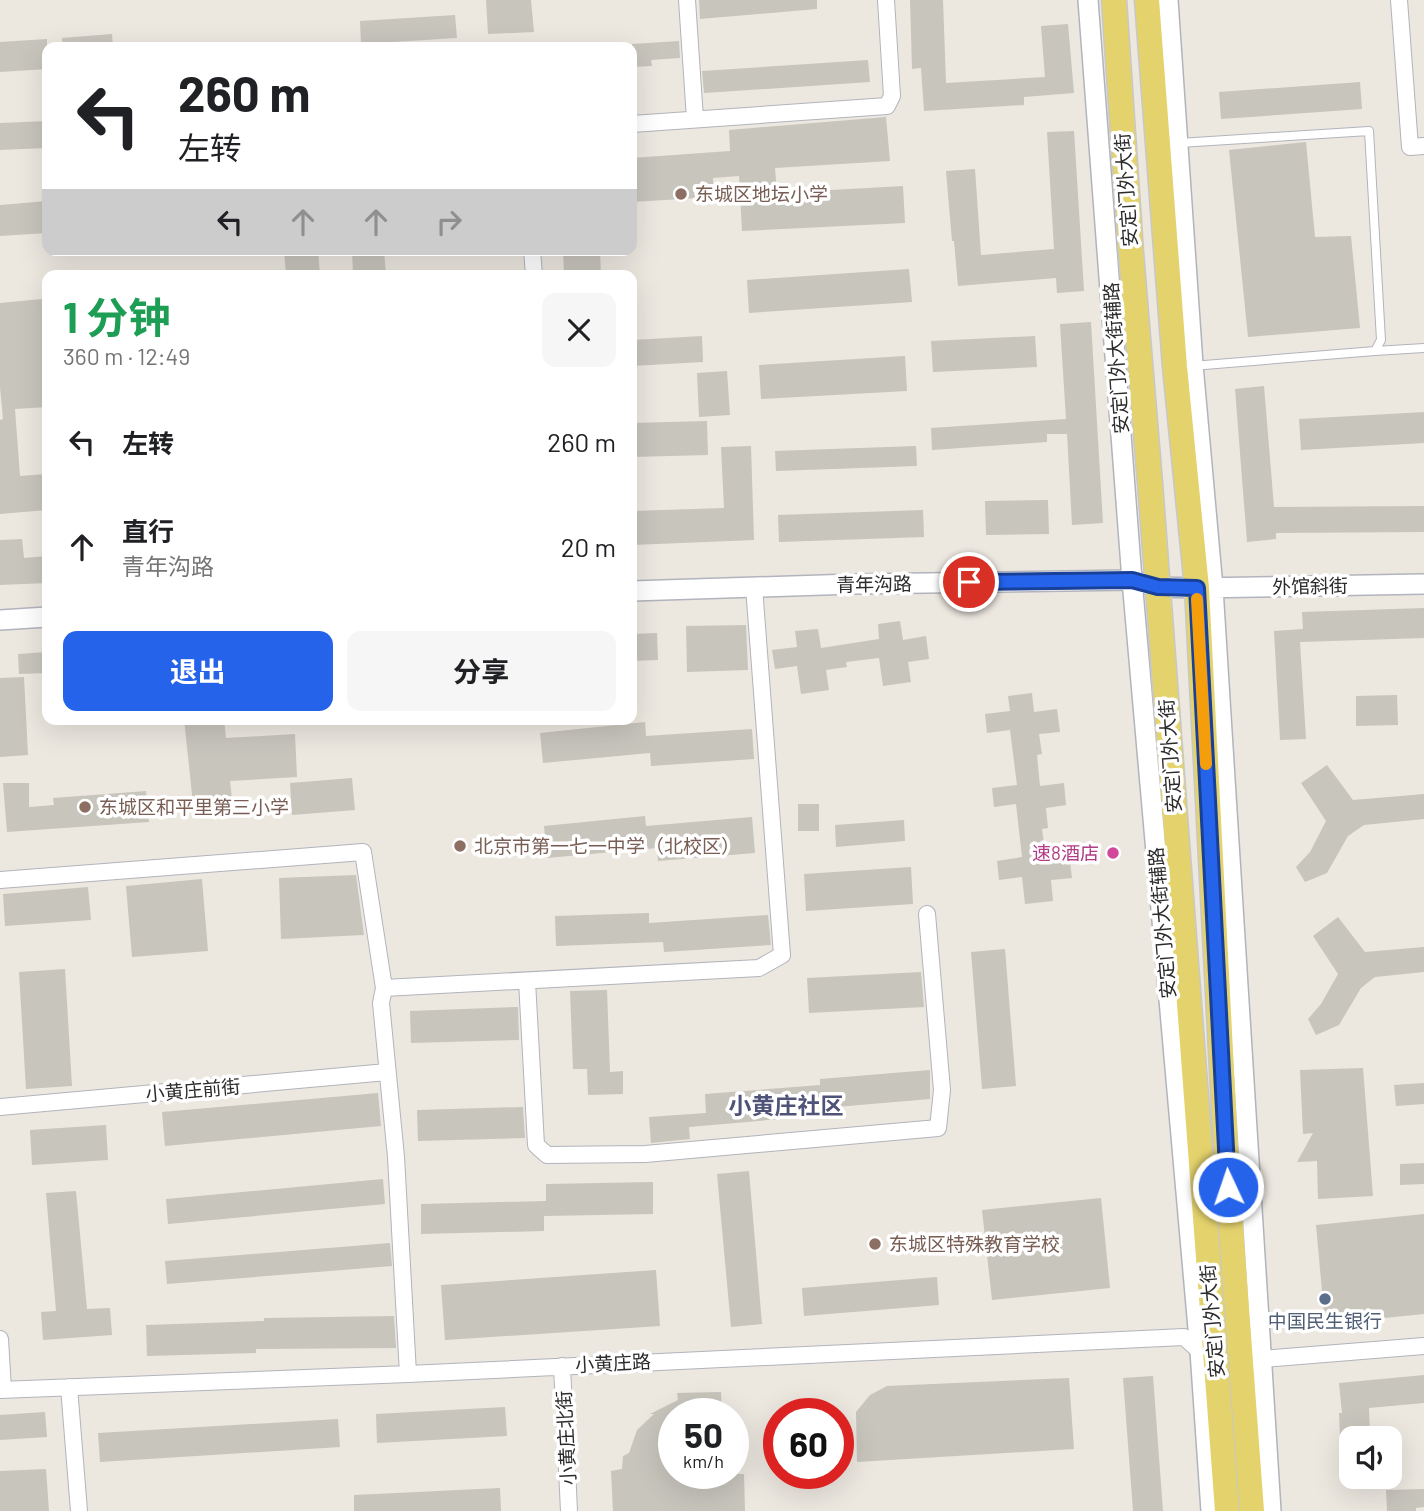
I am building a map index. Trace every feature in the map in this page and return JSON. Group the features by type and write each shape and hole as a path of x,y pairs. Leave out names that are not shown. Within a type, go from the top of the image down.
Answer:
{"main road":[{"name":"安定门外大街","path":"1114,0 1158,587 1208,1358 1227,1511"},
{"name":"安定门外大街","path":"1147,0 1168,144 1184,366 1205,588 1228,1187 1251,1360 1252,1511"}],"street":[{"path":"687,0 695,119"},
{"path":"637,124 887,106 892,96 886,0"},
{"name":"安定门外大街辅路","path":"1088,0 1132,580 1208,1358 1211,1511"},
{"path":"1168,0 1168,144"},
{"path":"1399,0 1410,147 1424,146"},
{"path":"1125,469 1147,438"},
{"name":"青年沟路","path":"637,591 1132,580 1158,587"},
{"name":"外馆斜街","path":"1158,587 1424,584"},
{"path":"384,988 758,968 782,955 754,587"},
{"path":"0,620 42,617"},
{"path":"0,880 363,852 384,988 381,1003 396,1157 408,1374"},
{"path":"527,981 536,1145 547,1155 645,1154 938,1128 942,1090 927,914"},
{"name":"小黄庄前街","path":"0,1107 387,1072"},
{"name":"小黄庄路","path":"1,1390 408,1374 1184,1337 1208,1358"},
{"path":"0,1339 1,1390"},
{"path":"1271,1511 1251,1360 1424,1346"},
{"name":"小黄庄北街","path":"562,1366 569,1511"},
{"path":"69,1387 79,1511"}],"lane":[{"path":"1168,144 1369,131 1381,340 1375,351"},
{"path":"1184,366 1424,348"}],"building":[{"path":"486,0 531,0 534,32 488,34"},
{"path":"699,0 817,0 817,9 700,19"},
{"path":"910,0 943,0 946,83 1045,77 1041,26 1068,24 1074,93 1024,97 1024,105 924,111 921,68 912,69"},
{"path":"455,15 457,38 361,42 360,21"},
{"path":"112,34 113,42 62,42 62,38"},
{"path":"47,39 47,42 42,42 42,69 0,72 0,42"},
{"path":"679,41 680,58 651,60 652,66 637,67 637,44"},
{"path":"868,60 870,82 704,93 702,71"},
{"path":"1360,82 1362,109 1221,119 1219,92"},
{"path":"886,117 890,161 775,168 777,193 903,186 905,223 742,231 739,176 713,178 714,197 637,202 637,158 730,151 729,130"},
{"path":"42,121 42,148 0,150 0,123"},
{"path":"1074,131 1084,291 1057,293 1056,278 958,286 946,171 975,169 981,255 1054,249 1047,132"},
{"path":"1306,142 1315,237 1351,236 1360,328 1248,337 1229,150"},
{"path":"42,201 42,233 0,236 0,205"},
{"path":"284,256 318,256 320,270 286,270"},
{"path":"352,256 384,256 386,270 353,270"},
{"path":"563,256 600,256 601,270 564,270"},
{"path":"909,269 912,302 749,313 747,280"},
{"path":"42,299 42,407 15,409 20,476 42,474 42,510 0,514 0,420 3,419 0,387 0,303"},
{"path":"1091,322 1103,523 1072,525 1067,434 1047,434 1047,442 932,450 931,428 1066,419 1060,324"},
{"path":"702,336 703,362 637,366 637,340"},
{"path":"1035,336 1037,367 933,372 931,341"},
{"path":"905,356 907,391 761,399 759,365"},
{"path":"727,371 730,415 699,417 697,373"},
{"path":"1264,386 1274,507 1424,506 1424,532 1276,533 1276,539 1247,542 1235,389"},
{"path":"1424,412 1424,443 1301,450 1299,419"},
{"path":"707,421 708,455 637,457 637,423"},
{"path":"751,446 754,540 637,545 637,511 724,508 721,447"},
{"path":"916,446 917,466 776,471 775,451"},
{"path":"1048,500 1049,534 986,535 985,501"},
{"path":"923,510 924,537 779,542 778,515"},
{"path":"22,539 24,558 42,556 42,583 0,585 0,540"},
{"path":"1424,608 1424,638 1300,642 1306,739 1280,740 1274,631 1303,629 1302,612"},
{"path":"900,621 903,640 926,636 929,659 908,662 911,682 883,686 879,658 846,662 847,667 826,670 829,690 801,694 797,666 775,669 772,650 797,647 795,631 818,629 821,648 879,639 878,624"},
{"path":"746,625 748,670 687,672 686,626"},
{"path":"657,633 658,660 637,661 637,634"},
{"path":"42,652 42,673 19,674 18,654"},
{"path":"24,677 28,755 0,757 0,678"},
{"path":"1032,693 1034,712 1057,709 1060,732 1039,734 1042,754 1037,755 1040,786 1064,783 1066,805 1046,808 1048,828 1042,829 1046,858 1069,855 1072,878 1051,880 1053,901 1025,904 1022,877 999,880 997,861 1022,857 1016,804 994,807 992,788 1017,785 1010,730 987,733 985,714 1010,711 1008,696"},
{"path":"1397,695 1398,725 1356,726 1356,696"},
{"path":"645,722 646,736 752,729 754,759 651,766 650,753 543,763 540,733 637,725"},
{"path":"185,725 225,725 226,738 295,734 297,777 230,781 233,808 194,813"},
{"path":"1327,765 1353,800 1424,794 1424,819 1364,825 1348,836 1327,873 1305,882 1296,867 1310,852 1326,821 1301,783"},
{"path":"352,778 355,810 292,815 290,783"},
{"path":"3,783 29,783 29,807 54,805 53,798 146,791 149,822 7,832"},
{"path":"798,804 819,804 819,831 798,831"},
{"path":"645,816 646,826 752,817 755,853 658,861 657,848 547,858 544,826"},
{"path":"904,820 905,841 836,847 835,825"},
{"path":"911,867 913,904 806,911 804,874"},
{"path":"356,875 364,935 281,939 279,878"},
{"path":"202,879 208,951 132,957 126,886"},
{"path":"88,887 91,920 5,926 3,894"},
{"path":"649,913 649,923 768,915 771,945 664,952 663,942 556,946 555,916"},
{"path":"1338,917 1365,952 1424,947 1424,972 1375,977 1361,988 1339,1025 1316,1035 1308,1019 1321,1004 1338,974 1313,936"},
{"path":"1005,949 1016,1086 982,1089 971,952"},
{"path":"65,969 72,1086 26,1089 19,972"},
{"path":"921,972 924,1007 809,1013 807,978"},
{"path":"607,990 610,1072 623,1071 623,1094 588,1095 587,1069 573,1069 570,991"},
{"path":"518,1007 519,1040 411,1043 410,1011"},
{"path":"1363,1068 1373,1196 1318,1199 1317,1161 1297,1162 1313,1133 1303,1134 1300,1070"},
{"path":"930,1070 930,1099 813,1109 814,1116 689,1127 690,1139 651,1143 649,1117 706,1113 705,1094 820,1085 820,1079"},
{"path":"1424,1083 1424,1104 1396,1106 1394,1085"},
{"path":"378,1093 381,1126 165,1146 162,1112"},
{"path":"523,1107 525,1138 418,1141 417,1110"},
{"path":"106,1125 108,1160 32,1165 30,1130"},
{"path":"1424,1163 1424,1184 1400,1185 1400,1164"},
{"path":"749,1171 762,1324 731,1327 717,1174"},
{"path":"383,1179 385,1204 168,1224 166,1199"},
{"path":"653,1182 653,1214 544,1216 544,1231 421,1234 421,1204 546,1201 546,1184"},
{"path":"76,1191 87,1309 110,1308 112,1335 43,1340 41,1312 56,1311 46,1193"},
{"path":"1101,1198 1110,1288 992,1300 982,1210"},
{"path":"1424,1214 1424,1314 1325,1324 1316,1225"},
{"path":"390,1243 392,1266 167,1284 165,1261"},
{"path":"656,1270 660,1326 445,1340 441,1285"},
{"path":"937,1277 939,1305 804,1316 802,1288"},
{"path":"394,1316 396,1348 256,1349 256,1353 147,1356 146,1325 264,1321 264,1318"},
{"path":"1424,1375 1424,1403 1369,1408 1370,1426 1340,1426 1339,1413 1342,1413 1339,1383"},
{"path":"1153,1376 1163,1511 1133,1511 1123,1378"},
{"path":"1069,1378 1074,1449 857,1462 856,1412 870,1395 887,1386"},
{"path":"721,1392 721,1398 678,1398 677,1393"},
{"path":"505,1407 507,1436 377,1443 376,1414"},
{"path":"658,1410 658,1489 744,1489 745,1511 613,1511 611,1471 622,1469 623,1456 629,1453 637,1430 654,1414 650,1414"},
{"path":"45,1412 47,1437 0,1440 0,1415"},
{"path":"338,1419 340,1447 100,1462 98,1433"},
{"path":"46,1469 49,1511 0,1511 0,1471"},
{"path":"500,1488 501,1511 354,1511 354,1495"},
{"path":"1424,1489 1424,1507 1416,1508 1416,1511 1387,1511 1386,1490"}],"slow traffic":[{"path":"1197,599 1206,764"}],"place":[{"name":"东城区地坛小学","path":"681,194"},
{"name":"东城区和平里第三小学","path":"85,807"},
{"name":"北京市第一七一中学（北校区）","path":"460,846"},
{"name":"速8酒店","path":"1113,853"},
{"name":"东城区特殊教育学校","path":"875,1244"},
{"name":"中国民生银行","path":"1325,1299"}],"district":[{"name":"小黄庄社区","path":"786,1106"}],"route":[{"path":"969,582 1132,580 1158,587 1197,588 1228,1187"}]}
